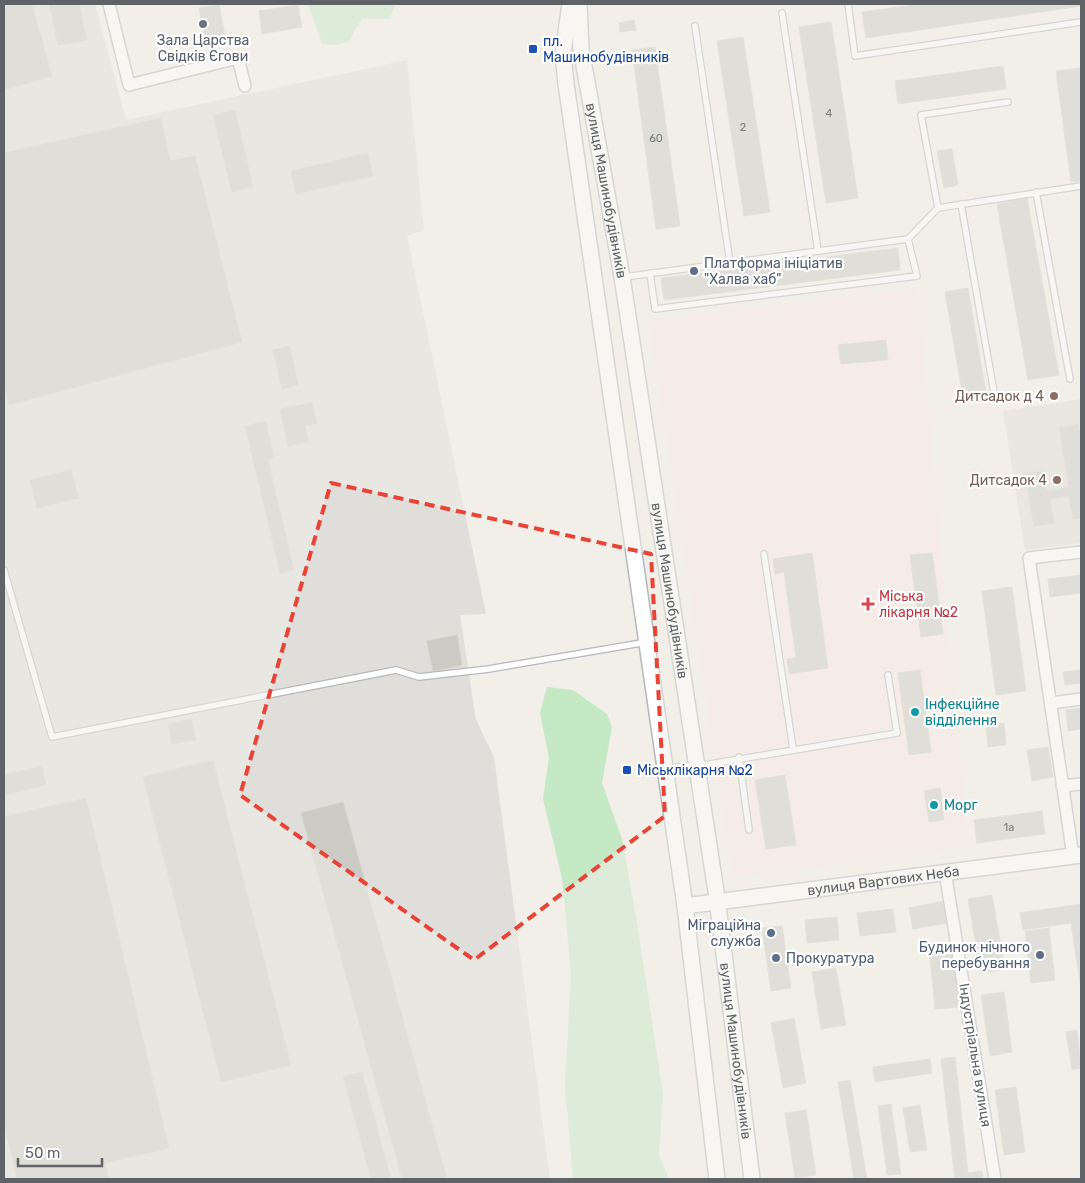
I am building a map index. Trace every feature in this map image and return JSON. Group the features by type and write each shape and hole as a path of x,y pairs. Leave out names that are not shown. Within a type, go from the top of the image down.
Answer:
{"street":[{"path":"109,4 129,85 238,58 245,86"},
{"name":"вулиця Машинобудівників","path":"570,4 563,54 566,84 685,906 717,1179"},
{"name":"вулиця Машинобудівників","path":"579,4 581,49 622,277 717,901 752,1179"},
{"path":"1077,856 1062,786 1029,558 1081,552"},
{"path":"1051,703 1081,699"},
{"path":"1062,786 1081,784"},
{"name":"вулиця Вартових Неба","path":"685,906 1077,856"},
{"name":"Індустріальна вулиця","path":"946,872 995,1179"}],"lane":[{"path":"848,4 855,56 1081,22"},
{"path":"782,13 818,251"},
{"path":"695,26 730,263"},
{"path":"938,208 921,115 1008,102"},
{"path":"622,277 908,240 938,208 1081,186"},
{"path":"1036,192 1070,379"},
{"path":"961,204 995,398"},
{"path":"650,273 655,309 916,276 908,240"},
{"path":"764,554 793,749"},
{"path":"4,570 52,737 396,670 419,677 489,669 647,642"},
{"path":"665,768 897,733 888,675"},
{"path":"739,758 748,830"}],"highlighted area":[{"path":"331,483 651,554 665,816 474,960 240,795"}],"shaded area":[{"path":"4,4 95,4 126,120 407,60 424,230 407,236 486,614 460,615 476,720 494,757 550,1179 4,1179"},
{"name":"Міська лікарня №2","path":"917,288 968,846 733,877 649,320","holes":["812,553 828,668 789,674 796,658 784,572 775,573 773,559","932,553 943,634 922,637 911,555","940,789 944,820 929,821 924,791"]},
{"name":"Дитсадок 4","path":"1081,399 1081,442 1078,424 1059,427 1069,487 1047,491 1044,471 1026,474 1034,526 1054,523 1050,499 1069,496 1073,519 1081,518 1081,543 1025,550 1003,411"}],"green space":[{"path":"308,4 396,4 389,19 362,18 349,41 335,45 322,44"},
{"path":"547,687 573,690 607,714 612,727 602,783 622,839 637,923 663,1094 659,1155 669,1179 573,1179 565,1086 571,972 562,878 543,799 549,758 540,713"}],"building":[{"path":"4,4 32,4 52,76 4,90"},
{"path":"49,4 79,4 87,40 58,45"},
{"path":"921,4 1081,4 1081,6 866,38 862,12"},
{"path":"219,5 226,41 206,45 199,8"},
{"path":"298,5 302,27 262,34 259,11"},
{"path":"634,20 636,30 620,32 619,23"},
{"path":"831,22 858,198 826,203 799,27"},
{"path":"743,37 770,212 744,216 717,41"},
{"path":"655,47 680,226 656,229 632,50"},
{"path":"1003,66 1006,89 898,104 895,81"},
{"path":"1081,68 1081,181 1071,182 1056,71"},
{"path":"235,110 253,187 232,192 213,115"},
{"path":"161,118 170,161 195,156 242,342 9,405 4,386 4,153"},
{"path":"952,149 958,185 944,188 937,151"},
{"path":"368,153 373,176 296,194 291,171"},
{"path":"1027,198 1059,375 1028,380 997,204"},
{"path":"898,248 900,270 664,300 661,278"},
{"path":"968,288 987,399 964,403 945,292"},
{"path":"886,340 888,360 841,364 838,345"},
{"path":"290,346 298,385 282,389 273,350"},
{"path":"312,403 317,423 305,426 308,442 288,446 280,409"},
{"path":"266,421 274,458 268,460 294,570 280,573 245,426"},
{"path":"1078,424 1081,442 1081,518 1073,519 1069,496 1050,499 1054,523 1034,526 1025,473 1044,471 1047,491 1069,487 1059,427"},
{"path":"71,470 79,498 37,508 30,480"},
{"path":"812,553 828,668 789,674 787,659 796,658 784,572 775,574 773,559"},
{"path":"932,553 943,634 921,637 910,555"},
{"path":"1081,575 1081,593 1050,597 1048,579"},
{"path":"1012,587 1026,691 996,695 982,591"},
{"path":"457,635 462,665 433,671 427,641"},
{"name":"Інфекційне відділення","path":"920,670 931,752 909,755 898,673"},
{"path":"1081,670 1081,683 1065,685 1063,672"},
{"path":"1081,708 1081,729 1068,731 1066,710"},
{"path":"191,719 196,740 172,744 168,724"},
{"path":"1004,723 1006,745 988,747 986,725"},
{"path":"1048,747 1053,777 1032,781 1027,750"},
{"path":"213,760 291,1065 221,1082 143,777"},
{"path":"42,766 46,785 4,795 4,775"},
{"path":"785,775 796,845 766,849 755,780"},
{"name":"Морг","path":"940,788 944,820 929,822 924,791"},
{"path":"86,798 169,1148 105,1163 109,1179 17,1179 4,1123 4,817"},
{"path":"343,802 447,1179 402,1179 301,813"},
{"path":"1042,811 1045,834 977,843 974,820"},
{"path":"992,895 1005,969 981,973 968,899"},
{"path":"943,901 948,923 913,929 909,908"},
{"path":"1081,904 1081,989 1071,923 1023,930 1020,913"},
{"path":"893,909 896,932 860,936 857,913"},
{"path":"837,917 839,940 807,943 805,920"},
{"path":"782,926 791,988 771,991 762,928"},
{"name":"Будинок нічного перебування","path":"1049,928 1055,980 1031,983 1025,931"},
{"path":"955,954 960,1007 935,1009 930,957"},
{"path":"836,968 846,1025 821,1029 812,972"},
{"path":"1004,992 1012,1052 990,1056 981,995"},
{"path":"794,1018 806,1083 783,1088 771,1023"},
{"path":"1077,1030 1081,1068 1072,1070 1066,1032"},
{"path":"955,1057 968,1173 982,1171 983,1179 955,1179 941,1059"},
{"path":"930,1059 932,1073 875,1082 873,1067"},
{"path":"362,1072 391,1179 371,1179 343,1076"},
{"path":"850,1080 867,1179 854,1179 838,1082"},
{"path":"1016,1087 1025,1152 1004,1155 995,1090"},
{"path":"891,1104 901,1174 887,1175 878,1106"},
{"path":"920,1105 927,1150 910,1152 903,1108"},
{"path":"806,1110 816,1175 795,1178 785,1113"}],"place":[{"name":"Зала Царства Свідків Єгови","path":"203,24"},
{"name":"пл. Машинобудівників","path":"533,49"},
{"name":"Платформа ініціатив \"Халва хаб\"","path":"694,271"},
{"name":"Дитсадок д 4","path":"1054,396"},
{"name":"Дитсадок 4","path":"1057,480"},
{"name":"Міська лікарня №2","path":"868,604"},
{"name":"Інфекційне відділення","path":"915,712"},
{"name":"Міськлікарня №2","path":"627,770"},
{"name":"Морг","path":"934,805"},
{"name":"Міграційна служба","path":"771,933"},
{"name":"Будинок нічного перебування","path":"1040,955"},
{"name":"Прокуратура","path":"776,958"}]}
